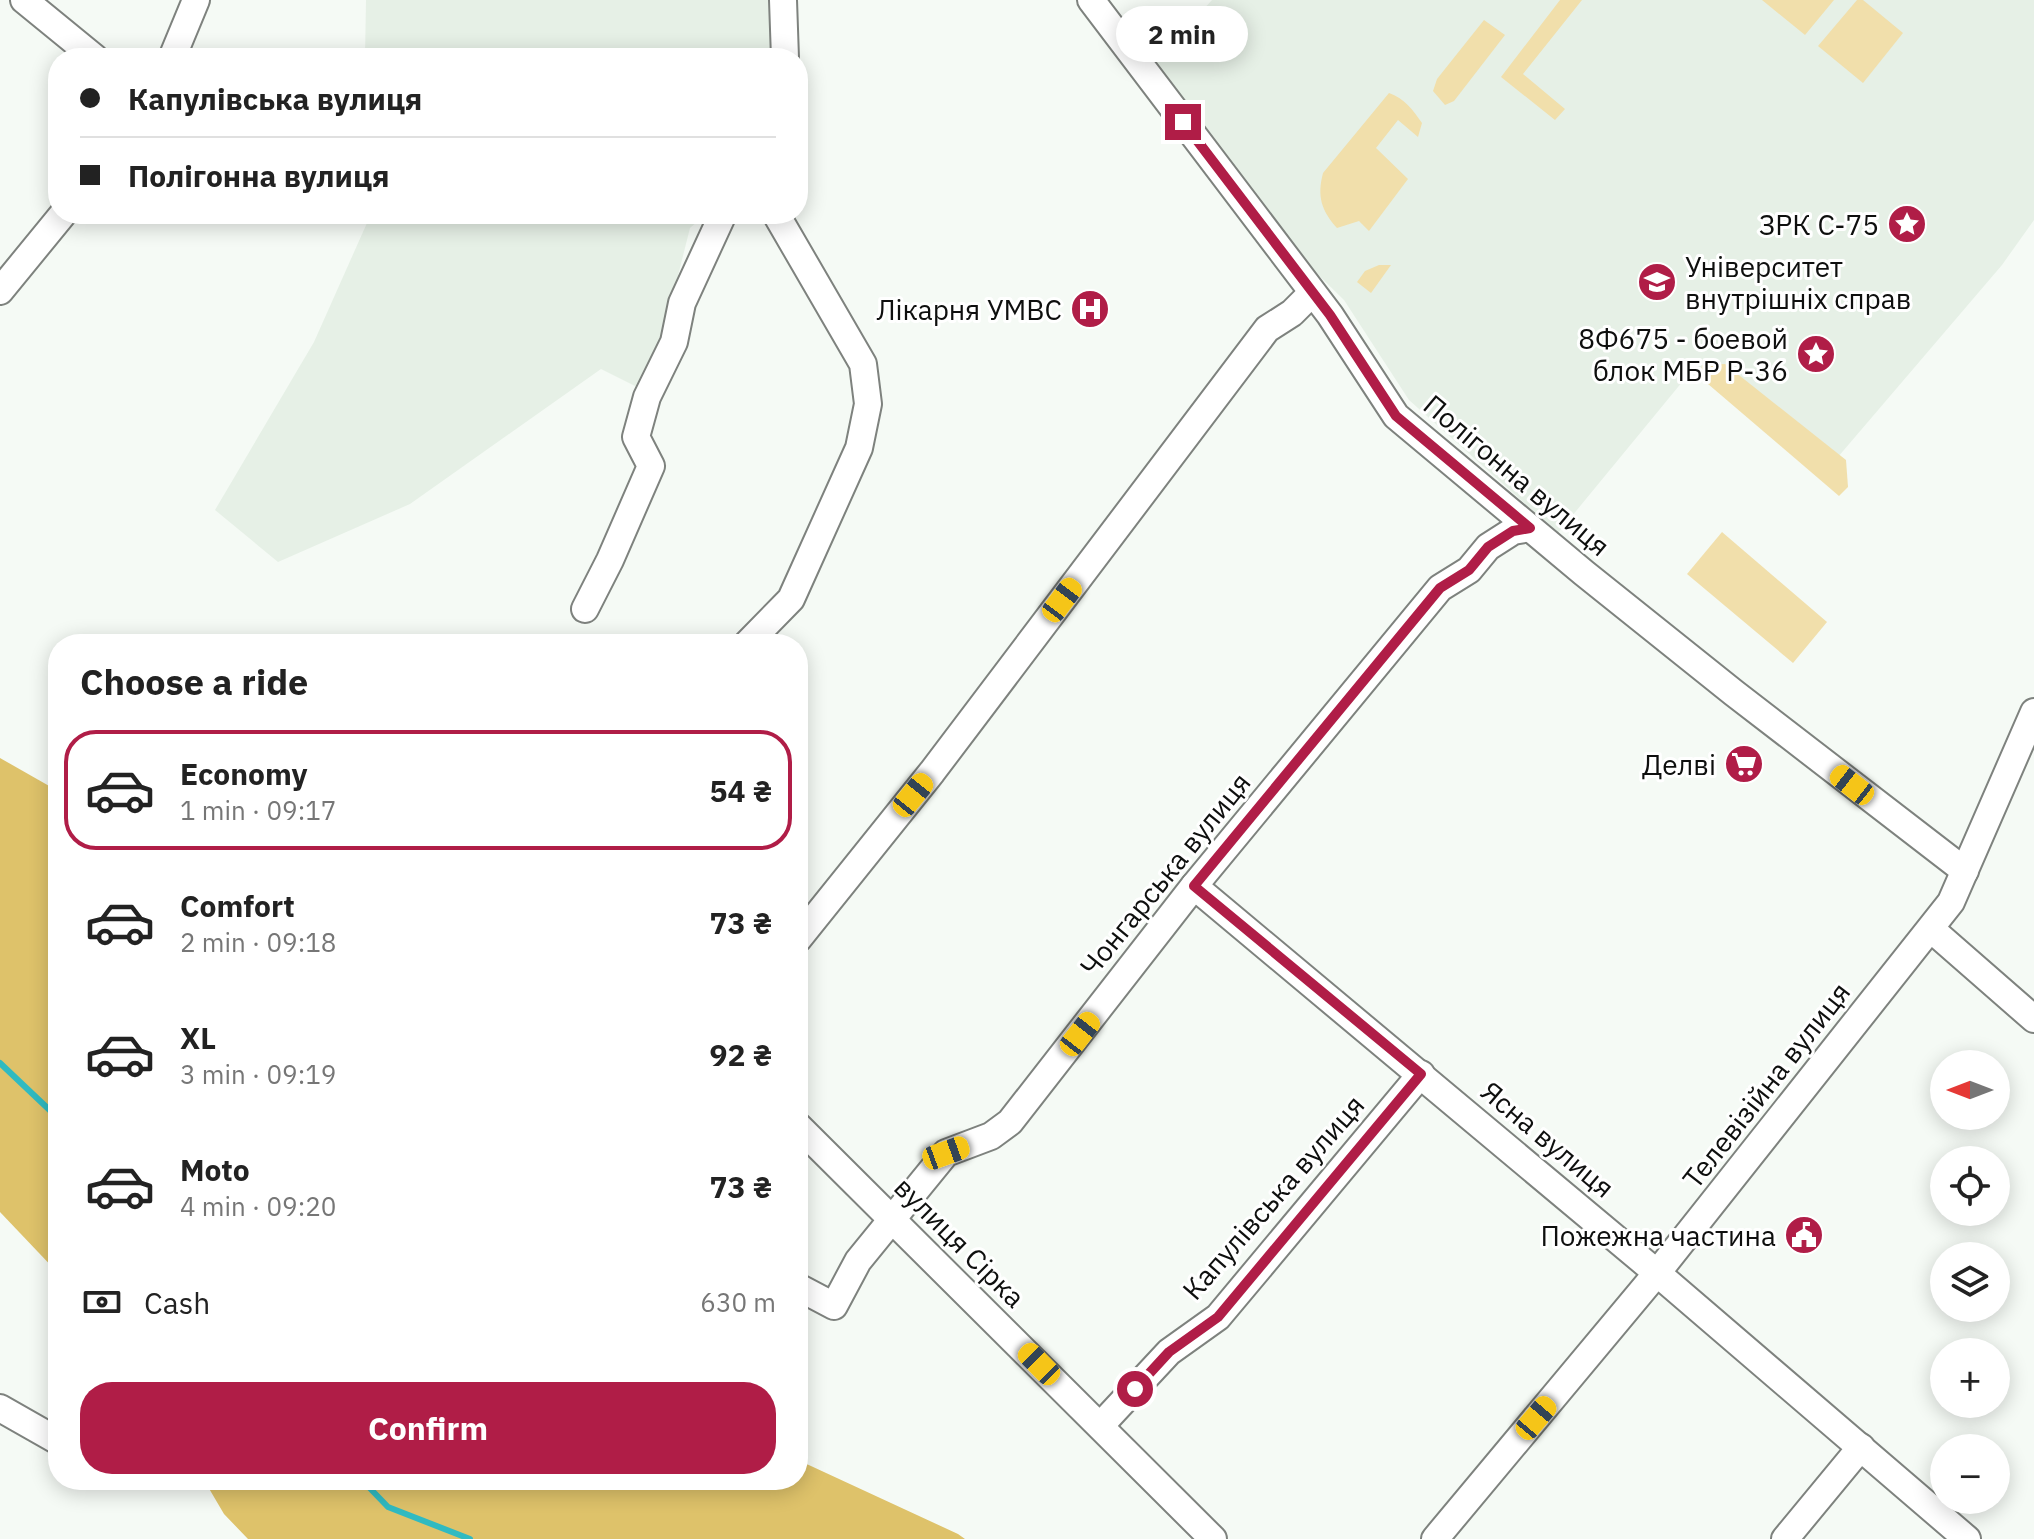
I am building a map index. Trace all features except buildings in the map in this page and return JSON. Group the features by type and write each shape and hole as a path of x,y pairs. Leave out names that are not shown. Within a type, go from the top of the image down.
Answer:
{"street":[{"path":"24,0 83,48"},
{"path":"176,48 196,0"},
{"path":"783,0 785,48"},
{"name":"Полігонна вулиця","path":"1091,0 1330,315 1396,416 1746,703 1965,871"},
{"path":"0,291 55,224"},
{"path":"585,609 651,466 636,437 647,397 674,342 682,303 718,224"},
{"path":"757,634 791,599 859,448 868,404 863,364 782,224"},
{"path":"808,927 932,772 1267,329 1292,313 1312,293"},
{"name":"Чонгарська вулиця","path":"808,1292 834,1306 858,1261 946,1153 991,1136 1010,1122 1194,886 1440,588 1469,570 1488,547 1513,531 1530,528"},
{"name":"Телевізійна вулиця","path":"1435,1539 1657,1273 1951,902 2034,712"},
{"name":"Ясна вулиця","path":"1194,886 1657,1273 1967,1539"},
{"path":"1931,929 2034,1019"},
{"name":"Капулівська вулиця","path":"1101,1425 1169,1352 1218,1317 1421,1074"},
{"name":"вулиця Сірка","path":"808,1136 1213,1539"},
{"path":"0,1408 48,1435"},
{"path":"1785,1539 1861,1447"}],"shaded area":[{"path":"366,0 776,0 776,48 365,48"},
{"name":"Університет внутрішніх справ","path":"1212,0 2034,0 2034,220 2002,265 1820,478 1692,370 1558,533 1409,400 1344,300 1300,257 1155,62"},
{"path":"1560,0 1582,0 1523,74 1565,109 1555,120 1501,77"},
{"path":"1762,0 1834,0 1805,35"},
{"path":"1857,0 1863,0 1903,33 1863,83 1818,46"},
{"path":"1484,20 1505,35 1454,101 1445,105 1433,91 1437,79"},
{"path":"1389,93 1404,101 1422,123 1418,137 1398,120 1376,148 1408,179 1369,231 1359,221 1337,228 1322,202 1320,189 1323,173"},
{"path":"367,224 695,224 690,228 660,347 641,389 601,369 410,504 278,562 215,510 314,342"},
{"path":"1379,265 1391,265 1371,293 1357,282 1365,271"},
{"path":"1725,364 1846,460 1848,487 1839,496 1701,378 1702,365"},
{"path":"1722,532 1827,622 1793,663 1687,574"},
{"path":"0,758 48,785 48,1262 0,1212"},
{"path":"808,1465 965,1539 248,1539 224,1514 210,1490 808,1490"}],"waterway":[{"path":"0,1063 48,1109"},
{"path":"372,1490 388,1507 470,1539"}],"place":[{"name":"ЗРК С-75","path":"1907,224"},
{"name":"Університет внутрішніх справ","path":"1657,282"},
{"name":"Лікарня УМВС","path":"1090,309"},
{"name":"8Ф675 - боевой блок МБР Р-36","path":"1816,354"},
{"name":"Делві","path":"1744,764"},
{"name":"Пожежна частина","path":"1804,1235"}],"route":[{"path":"1135,1389 1169,1352 1218,1317 1421,1074 1194,886 1440,588 1469,570 1488,547 1513,531 1530,528 1396,416 1330,315 1183,122"}]}
